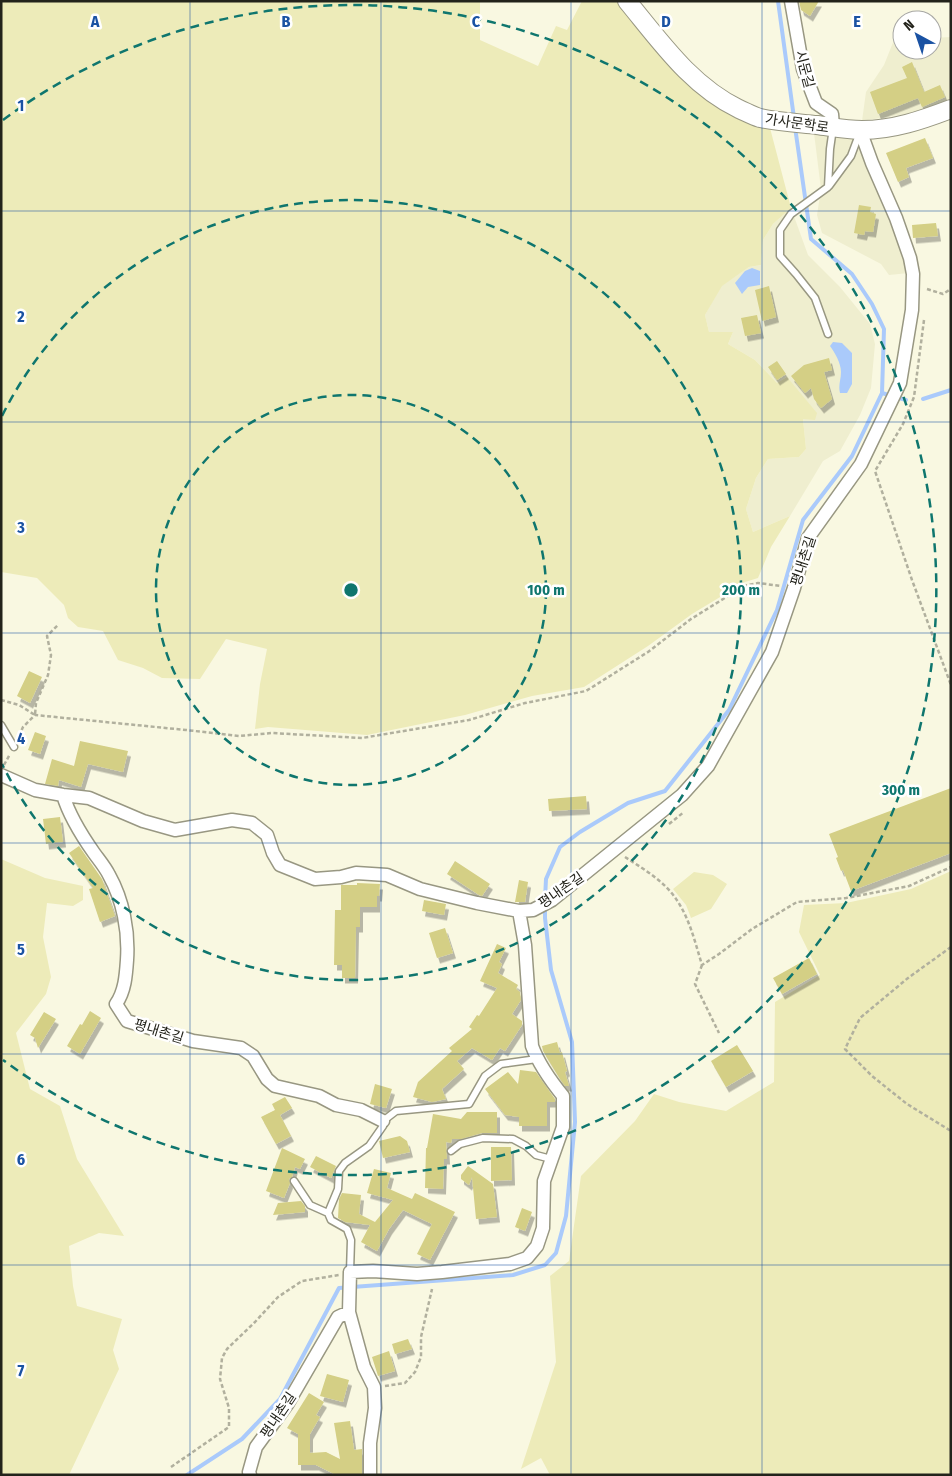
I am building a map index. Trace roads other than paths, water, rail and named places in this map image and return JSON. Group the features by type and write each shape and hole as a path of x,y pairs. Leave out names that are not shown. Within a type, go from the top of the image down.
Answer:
{"main road":[{"name":"가사문학로","path":"627,1 665,48 694,78 707,89 738,108 758,117 860,130 891,128 951,109"}],"street":[{"name":"시문길","path":"791,1 803,69 816,103 832,114 825,126"},
{"name":"평내촌길","path":"1,775 36,790 89,798 142,821 175,830 232,820 252,823 267,835 273,854 280,865 315,879 356,874 387,874 420,889 520,911 533,910 552,900 682,795 708,766 772,652 794,588 808,538 861,464 900,383 912,310 913,274 910,258 896,218 860,130"},
{"name":"평내촌길","path":"63,795 67,808 92,851 109,874 117,892 126,924 128,952 121,996 116,1004 127,1021 193,1041 241,1048 253,1056 266,1079 275,1086 320,1096 336,1105 361,1110 383,1121"},
{"name":"평내촌길","path":"350,1276 373,1271 417,1274 510,1264 527,1258 537,1246 543,1228 544,1181 563,1127 564,1096 548,1077 537,1059 532,1046 520,911"},
{"path":"350,1276 350,1306 364,1368 374,1387 370,1475"},
{"name":"평내촌길","path":"250,1475 249,1472 256,1447 288,1403 338,1318 350,1306"}],"lane":[{"path":"825,126 830,150 826,189"},
{"path":"828,334 815,298 780,256 780,230 791,214 826,189 851,156 860,130"},
{"path":"1,725 14,747"},
{"path":"328,1213 338,1188 339,1171 345,1163 369,1146 383,1126 383,1121 396,1111 469,1104 485,1076 501,1064 537,1059"},
{"path":"451,1151 460,1144 483,1138 513,1139 526,1146 536,1155 551,1159"},
{"path":"294,1181 310,1205 328,1213 331,1220 347,1229 351,1240 350,1276"}],"water":[{"path":"752,268 760,271 760,285 748,287 742,294 735,283 745,271"},
{"path":"833,342 842,343 852,353 852,384 847,393 840,393 841,369 830,346"}],"waterway":[{"path":"778,1 794,118"},
{"path":"545,899 546,879 560,847 580,832 628,803 665,791 729,710 777,610 803,520 852,456 882,393 884,329 872,304 852,274 811,239 795,127"},
{"path":"923,399 951,390"},
{"path":"882,393 906,400"},
{"path":"187,1475 242,1439 280,1399 339,1288 513,1275 545,1265 556,1253 566,1216 575,1122 572,1042 551,970 545,906"}]}
